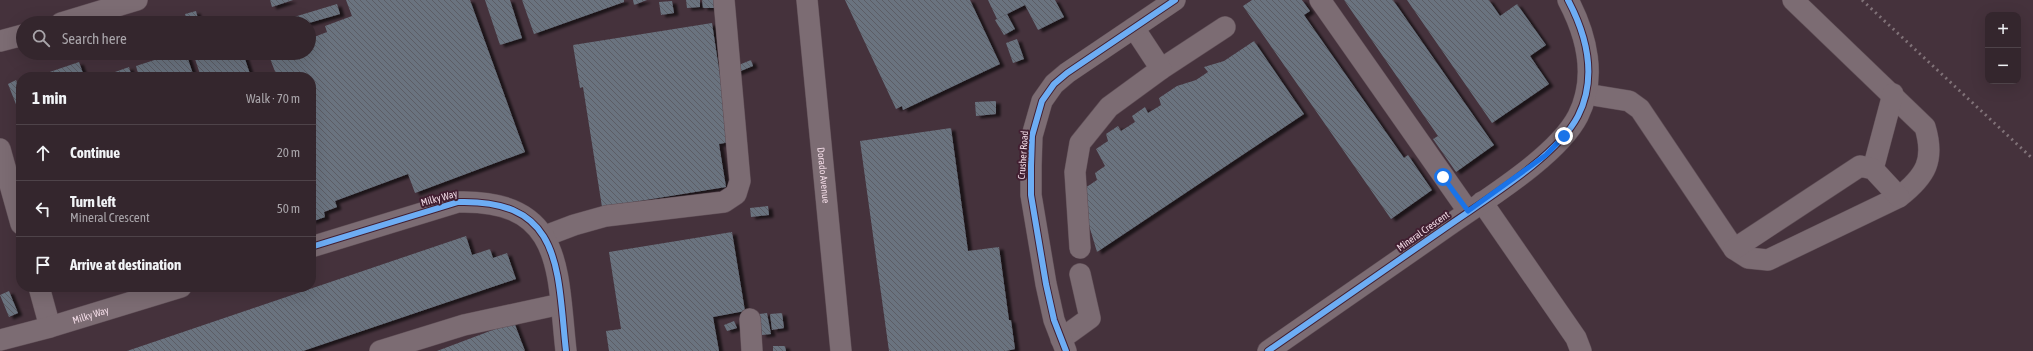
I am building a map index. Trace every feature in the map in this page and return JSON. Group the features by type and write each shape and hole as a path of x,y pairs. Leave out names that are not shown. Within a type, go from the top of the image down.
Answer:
{"street":[{"path":"85,16 137,0"},
{"path":"545,236 574,225 606,216 724,202 736,194 740,181 724,0"},
{"name":"Dorado Avenue","path":"807,0 841,351"},
{"name":"Crusher Road","path":"1063,345 1054,320 1031,195 1032,136 1042,101 1054,84 1067,73 1175,0"},
{"path":"1320,0 1475,207 1576,338 1581,351"},
{"name":"Mineral Crescent","path":"1268,351 1475,207 1546,155 1564,136 1578,116 1586,94 1589,75 1585,42 1568,0"},
{"path":"1586,94 1628,101 1640,109 1734,249 1748,258 1768,260 1899,197 1916,184 1924,174 1929,156 1928,138 1925,127 1893,94 1793,0"},
{"path":"1080,248 1075,172 1080,143 1109,107 1161,69 1225,27"},
{"path":"1134,28 1161,69"},
{"path":"0,42 16,37"},
{"path":"1873,169 1893,94"},
{"path":"0,149 16,206"},
{"path":"1734,249 1860,166 1873,169 1899,197"},
{"name":"Milky Way","path":"316,245 458,202 477,202 509,208 534,224 545,236 552,250 556,264 566,351"},
{"path":"1063,345 1090,318 1080,274"},
{"path":"40,292 50,327"},
{"name":"Milky Way","path":"0,340 50,327 165,292"},
{"path":"380,351 464,325 561,304"},
{"path":"750,319 752,351"}],"building":[{"path":"270,0 293,0 272,7"},
{"path":"346,0 470,0 525,152 415,193 408,174 335,201 337,207 324,212 325,217 316,220 316,72 275,72 271,60 316,60 316,36 327,32 325,26 352,16"},
{"path":"485,0 510,0 522,38 500,45"},
{"path":"522,0 624,0 624,2 534,34"},
{"path":"633,0 647,0 634,5"},
{"path":"686,0 700,0 700,7 687,8"},
{"path":"702,0 715,0 715,8 703,8"},
{"path":"845,0 970,0 1000,64 903,110 902,106 896,109"},
{"path":"988,0 1055,0 1064,17 1038,30 1025,5 997,19"},
{"path":"1252,0 1302,0 1310,11 1304,15 1404,158 1408,155 1432,190 1391,219 1243,6"},
{"path":"1344,0 1393,0 1494,145 1456,172 1433,139 1438,136"},
{"path":"1407,0 1489,0 1500,16 1517,4 1546,45 1530,56 1549,84 1492,123"},
{"path":"672,1 674,13 661,15 659,2"},
{"path":"337,4 340,14 316,21 316,16 297,16"},
{"path":"196,11 197,16 186,16 185,14"},
{"path":"1007,14 1015,29 1004,35 995,20"},
{"path":"712,23 730,142 719,144 726,187 602,207 583,87 580,88 573,45"},
{"path":"1017,39 1024,59 1013,63 1006,43"},
{"path":"1254,41 1304,114 1097,252 1079,192 1097,180 1095,173 1105,166 1096,149 1108,141 1106,134 1118,126 1121,131 1135,122 1132,116 1145,107 1148,113 1161,105 1159,98 1177,86 1196,80 1208,72 1204,67 1224,61"},
{"path":"154,60 188,60 192,72 138,72 136,66"},
{"path":"195,60 245,60 249,72 199,72"},
{"path":"751,60 753,66 736,73 734,67"},
{"path":"79,62 83,72 50,72"},
{"path":"129,67 130,72 115,72"},
{"path":"16,80 16,104 8,84"},
{"path":"996,101 996,114 976,116 975,102"},
{"path":"951,128 968,251 999,247 1009,320 1011,320 1015,349 1006,351 889,351 860,141"},
{"path":"768,206 769,215 751,217 750,208"},
{"path":"732,232 745,311 713,317 719,351 609,351 606,331 621,329 609,252"},
{"path":"466,236 472,255 490,249 493,258 507,253 516,279 303,351 127,351 301,292 316,292 316,287"},
{"path":"9,291 18,313 9,317 0,295"},
{"path":"767,313 771,334 762,335 759,314"},
{"path":"782,313 784,328 772,330 770,314"},
{"path":"734,321 737,328 727,331 724,325"},
{"path":"514,322 525,351 437,351"},
{"path":"773,346 785,346 786,351 773,351"}],"railway":[{"path":"1862,0 2033,159"}],"cycle path":[{"path":"1066,351 1054,320 1046,284 1031,195 1032,136 1042,101 1054,84 1067,73 1175,0"},
{"path":"1268,351 1498,192 1537,162 1554,147 1568,131 1578,116 1584,102 1588,72 1585,43 1575,14 1568,0"},
{"path":"316,245 458,202 493,204 518,213 536,227 548,245 556,268 566,351"}],"route":[{"path":"1443,177 1468,211 1546,155 1564,136"}]}
